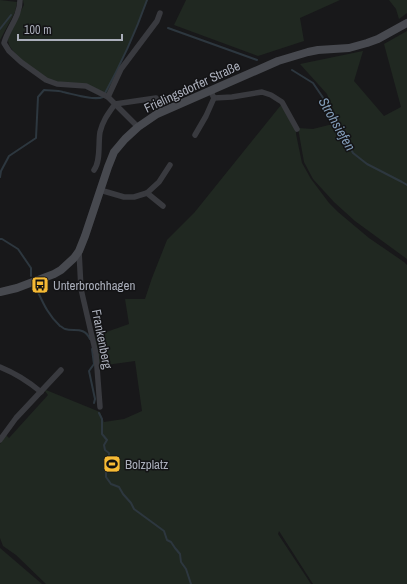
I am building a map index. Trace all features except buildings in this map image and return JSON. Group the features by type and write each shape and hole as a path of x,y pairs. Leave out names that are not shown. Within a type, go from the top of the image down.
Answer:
{"main road":[{"name":"Frielingsdorfer Straße","path":"0,292 17,288 54,274 61,270 74,258 79,251 85,236 114,152 125,138 157,114 212,94 278,61 318,50 349,48 366,43 378,39 407,23"}],"street":[{"path":"20,0 18,15 2,44 21,62 46,80 57,84 86,86 108,97 138,127"},
{"path":"108,97 121,69 157,21 160,13"},
{"path":"195,135 206,116 212,94 232,97 262,92 271,95 282,102 297,128"},
{"path":"94,170 97,164 100,132 105,117 115,104 156,98"},
{"path":"100,190 124,197 134,197 147,193 159,182 170,165"},
{"path":"147,193 164,206"},
{"name":"Frankenberg","path":"79,251 78,260 81,289 96,354 100,407"},
{"path":"0,367 16,374 41,392"},
{"path":"0,440 16,418 61,370"}],"shaded area":[{"path":"0,0 17,2 15,12 0,40"},
{"path":"23,0 148,0 107,94 93,89 55,83 41,76 18,57 10,47 8,39 12,27 24,5"},
{"path":"186,0 340,0 300,18 304,41 258,56 174,25"},
{"path":"389,0 407,0 407,13 399,19 396,9"},
{"path":"407,31 407,259 355,221 334,202 313,179 304,162 298,128 313,129 337,123 327,94 300,64 363,51 354,81 384,116 401,107 384,44"},
{"path":"281,105 296,129 302,163 311,179 329,203 369,238 407,265 407,584 313,584 279,531 278,534 311,584 46,584 16,555 3,546 0,538 0,444 6,435 9,438 48,395 45,391 46,390 100,412 104,422 124,419 142,411 135,361 99,366 95,336 129,324 125,299 145,299 167,240 194,213"},
{"path":"0,548 42,584 0,584"}],"waterway":[{"path":"0,177 1,171 9,156 36,138 38,97 44,90 61,91 89,98 103,97 127,50 147,0"},
{"path":"0,29 11,15"},
{"name":"Strohsiefen","path":"168,28 257,60"},
{"name":"Strohsiefen","path":"292,70 313,83 328,105 353,153 367,164 407,185"},
{"path":"0,239 18,249 31,268 31,276"},
{"path":"38,292 50,314 60,326 68,330 79,330 85,332 90,339"},
{"path":"92,349 94,364 89,371 95,399 94,403"},
{"path":"99,413 102,419 102,434 107,440 104,445 105,450 109,453 109,460 106,465 106,477 111,484 119,487 134,509 164,531 167,540 171,542 180,554 181,562 186,569 191,584"}],"place":[{"name":"Unterbrochhagen","path":"40,285"},
{"name":"Bolzplatz","path":"112,464"}]}
